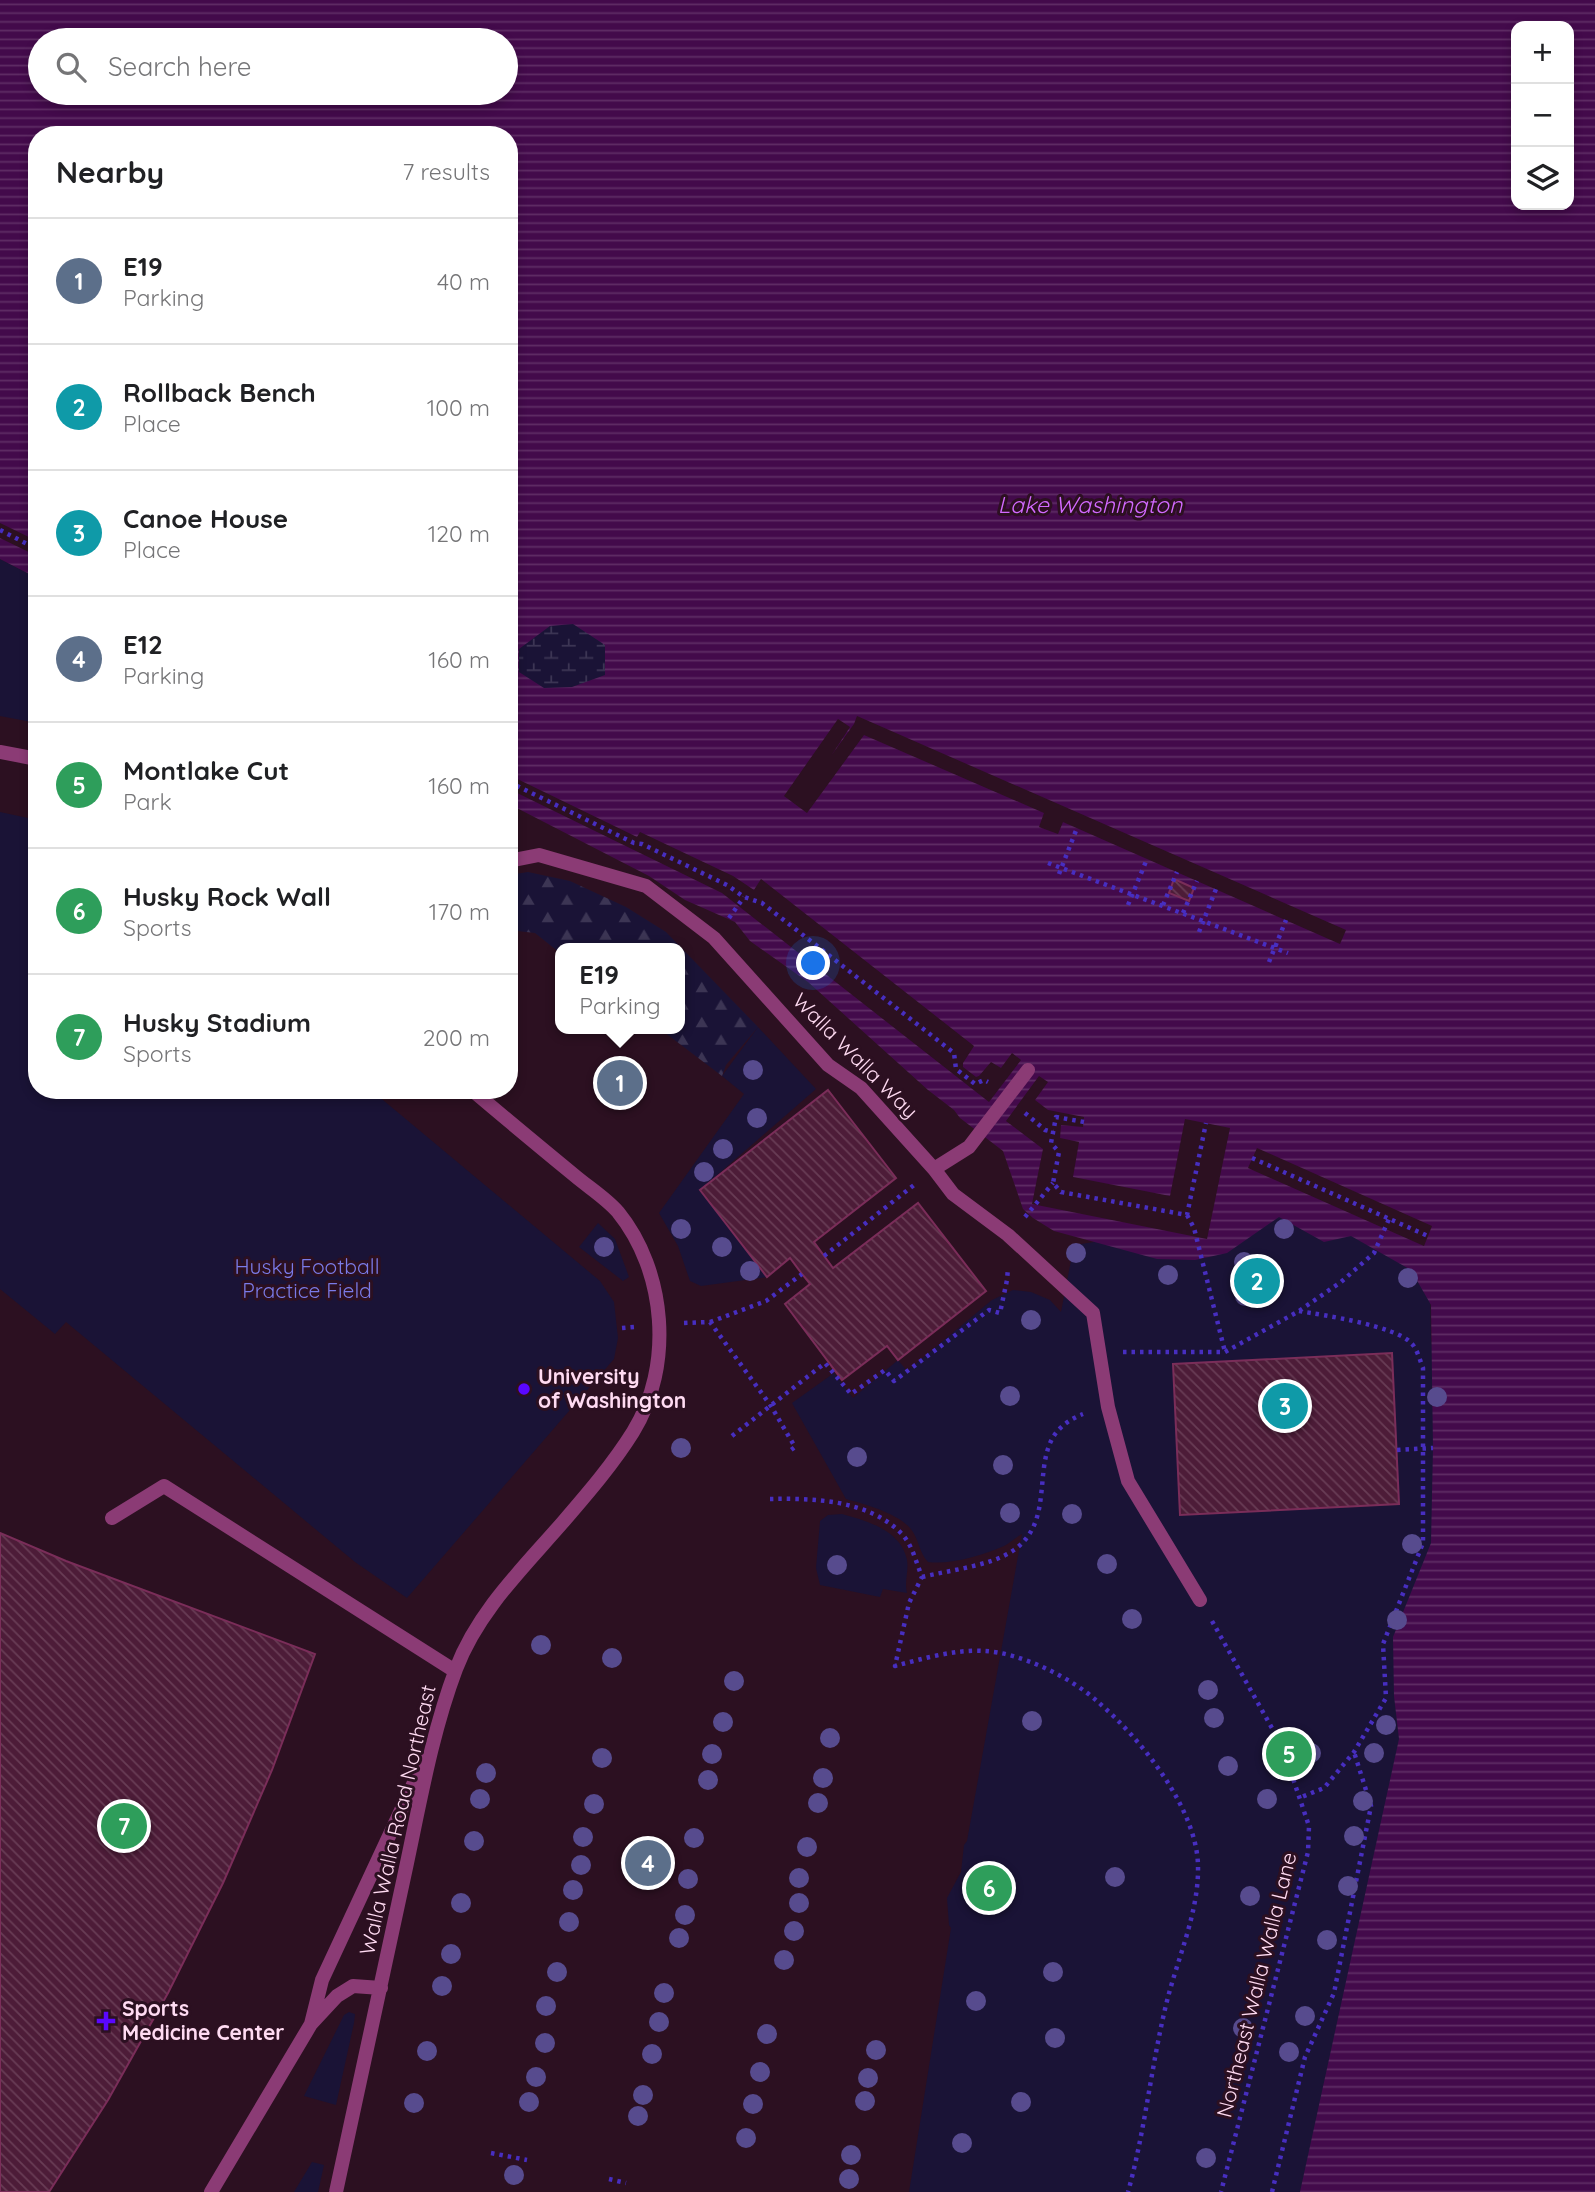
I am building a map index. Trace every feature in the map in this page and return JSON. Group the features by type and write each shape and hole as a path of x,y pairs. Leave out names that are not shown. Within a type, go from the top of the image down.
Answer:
{"lane":[{"path":"0,752 28,757"},
{"name":"Walla Walla Way","path":"518,859 539,855 646,886 714,938 828,1065 861,1087 953,1194 1008,1235 1093,1313 1108,1407 1128,1481 1200,1600"},
{"path":"934,1169 970,1147 1028,1070"},
{"name":"Walla Walla Road Northeast","path":"336,2192 433,1744 455,1671 486,1612 594,1486 634,1430 655,1374 659,1345 658,1310 652,1278 638,1243 617,1210 483,1099"},
{"path":"112,1518 164,1486 455,1671"},
{"path":"311,2024 322,1980 433,1744"},
{"path":"211,2192 311,2024 337,1996 353,1986 381,1988"}],"path":[{"path":"0,530 28,544"},
{"path":"518,786 727,885 744,897 762,902 954,1053 956,1069 975,1084 984,1080 994,1087"},
{"path":"1059,874 1077,828"},
{"path":"1128,905 1147,859"},
{"path":"1048,863 1288,953"},
{"path":"1163,905 1177,872"},
{"path":"1184,913 1197,881"},
{"path":"1199,932 1216,889"},
{"path":"727,919 744,897"},
{"path":"1269,962 1286,920"},
{"path":"1022,1111 1045,1130 1053,1132"},
{"path":"1024,1219 1054,1184 1059,1152 1051,1143 1056,1117 1084,1122"},
{"path":"1206,1123 1187,1215 1194,1228 1224,1352"},
{"path":"1252,1158 1428,1236"},
{"path":"824,1256 934,1169"},
{"path":"1054,1184 1061,1192 1187,1215"},
{"path":"1101,1352 1224,1352 1299,1311 1341,1282 1374,1253 1389,1219"},
{"path":"676,1324 710,1322 766,1301 802,1274"},
{"path":"732,1436 825,1363 851,1394 885,1370 894,1381 989,1310 1000,1313 1007,1280"},
{"path":"1299,1311 1390,1331 1411,1343 1423,1368 1423,1543 1383,1644 1386,1698 1353,1752 1324,1788 1299,1798"},
{"path":"710,1322 771,1406 795,1447 791,1450"},
{"path":"622,1328 634,1327"},
{"path":"922,1577 997,1559 1025,1541 1035,1521 1043,1493 1051,1440 1070,1419 1108,1407"},
{"path":"1397,1450 1433,1448"},
{"path":"770,1499 796,1499 851,1506 872,1514 902,1534 911,1548 922,1577 909,1603 895,1666 934,1656 984,1651 1016,1657 1039,1666 1074,1684 1098,1701 1137,1741 1162,1773 1179,1801 1195,1845 1198,1865 1196,1896 1166,2006 1128,2192"},
{"name":"Northeast Walla Walla Lane","path":"1200,1600 1282,1746 1309,1826 1308,1853 1221,2192"},
{"path":"1272,2192 1305,2057 1334,1993 1371,1806 1353,1752"},
{"path":"491,2153 527,2160"},
{"path":"609,2179 626,2183"}],"green space":[{"path":"0,559 28,573 28,721 0,716"},
{"path":"539,615 626,636 601,692 540,690 518,678 518,642"},
{"name":"Husky Football Practice Field","path":"0,812 28,818 28,1099 382,1099 600,1281 614,1302 618,1338 614,1359 407,1598 355,1562 66,1322 55,1334 0,1289"},
{"path":"528,872 570,881 626,907 666,932 677,943 555,943 555,949 535,933 518,931 518,874"},
{"path":"685,952 758,1027 726,1065 722,1076 667,1034 685,1034"},
{"path":"758,1027 816,1089 700,1190 767,1277 701,1286 690,1281 678,1246 659,1213 744,1094 722,1076"},
{"path":"1389,1199 1430,1276 1431,1338 1439,1396 1595,2192 909,2192 951,1928 947,1898 961,1872 1022,1534 1004,1546 977,1556 957,1561 928,1562 913,1532 904,1523 880,1510 846,1499 792,1403 834,1373 853,1398 898,1360 907,1371 992,1300 1013,1290 1031,1292 1050,1300 1061,1312 1074,1245"},
{"path":"598,1223 615,1239 629,1277 623,1281 579,1247"},
{"path":"842,1514 882,1528 898,1541 907,1560 907,1593 883,1589 880,1597 820,1585 816,1568 820,1521 828,1515"},
{"path":"349,2012 355,2014 354,2023 336,2105 304,2096 344,2015"},
{"path":"312,2162 324,2165 318,2192 294,2192"}],"water":[{"name":"Lake Washington","path":"0,0 1595,0 1595,2192 1300,2192 1399,1739 1394,1696 1393,1637 1431,1543 1431,1305 1411,1270 1351,1236 1324,1242 1279,1217 1227,1253 1195,1260 1157,1259 1054,1231 1023,1209 1003,1151 960,1118 808,982 750,941 735,922 685,900 649,876 518,809 518,126 28,126 28,573 0,559","holes":["573,624 605,645 605,675 572,687 544,688 519,672 519,649 550,626"]}],"pier":[{"path":"0,523 28,537 28,552 0,538"},
{"path":"857,716 1346,930 1340,944 1063,822 1058,834 1039,827 1044,813 864,735 807,813 784,796 838,719 850,727 831,756 854,724"},
{"path":"518,779 637,837 640,832 733,876 754,890 761,879 974,1046 963,1067 976,1077 991,1062 1001,1068 1012,1053 1021,1060 989,1102 722,893 518,793"},
{"path":"1039,1076 1048,1082 1035,1100 1048,1110 1084,1117 1083,1127 1061,1125 1060,1138 1079,1142 1073,1177 1170,1196 1185,1119 1230,1128 1207,1239 1032,1204 1043,1149 1006,1121"},
{"path":"1257,1148 1432,1226 1424,1246 1248,1168"}],"building":[{"path":"1174,879 1194,888 1189,901 1169,893"},
{"path":"828,1090 896,1178 814,1242 833,1268 918,1203 986,1291 898,1360 887,1346 842,1380 785,1304 810,1284 790,1258 767,1277 700,1190"},
{"path":"1392,1353 1399,1504 1180,1515 1173,1364"},
{"path":"0,1533 66,1561 315,1654 272,1770 223,1883 168,1993 108,2100 49,2192 0,2192"}],"place":[{"name":"E19","path":"620,1083"},
{"name":"Rollback Bench","path":"1257,1281"},
{"name":"University of Washington","path":"524,1389"},
{"name":"Canoe House","path":"1285,1406"},
{"name":"Montlake Cut","path":"1289,1754"},
{"name":"Husky Stadium","path":"124,1826"},
{"name":"E12","path":"648,1863"},
{"name":"Husky Rock Wall","path":"989,1888"},
{"name":"Sports Medicine Center","path":"106,2021"}]}
